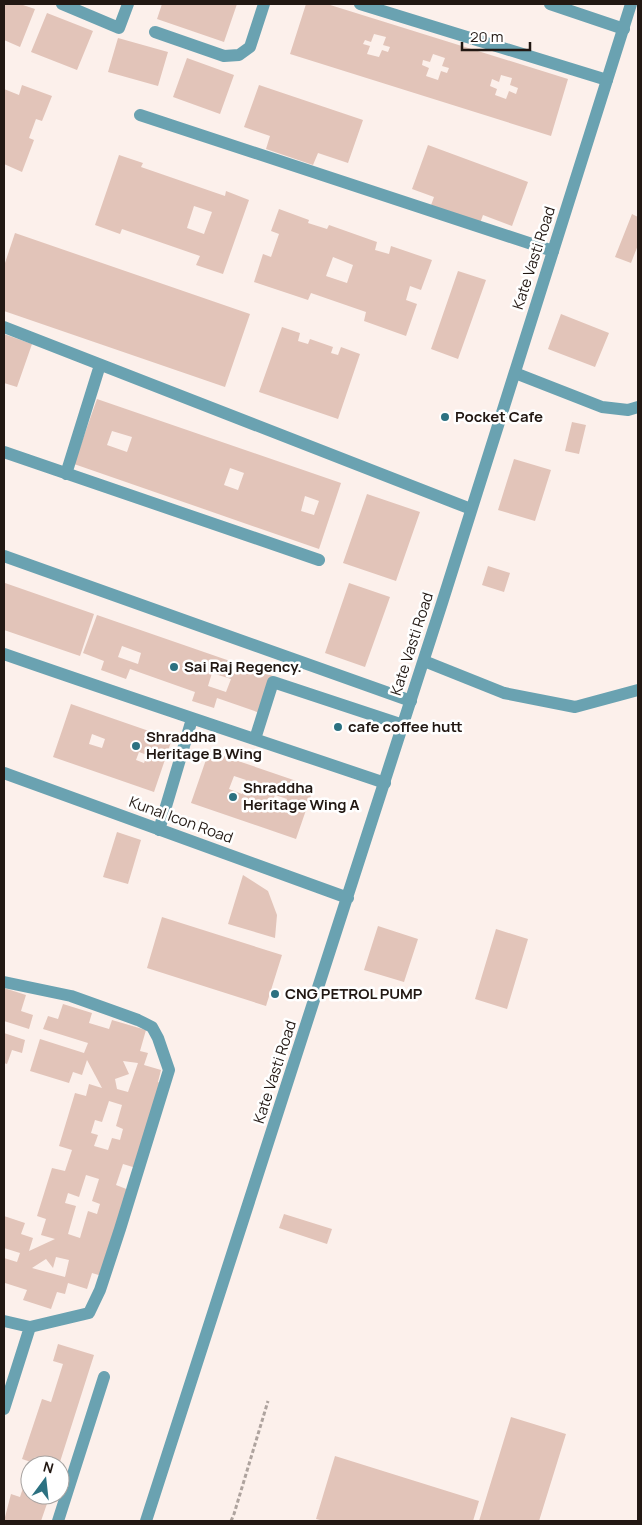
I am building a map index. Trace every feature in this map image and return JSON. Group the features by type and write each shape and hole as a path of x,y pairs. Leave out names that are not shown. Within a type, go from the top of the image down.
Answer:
{"street":[{"path":"62,4 119,28 128,4"},
{"path":"155,32 224,56 239,55 250,47 264,4"},
{"path":"360,4 607,80"},
{"path":"550,4 624,29"},
{"name":"Kate Vasti Road","path":"146,1521 385,783 632,4"},
{"path":"140,114 553,251"},
{"path":"4,327 471,510"},
{"path":"66,474 100,365"},
{"path":"515,374 602,407 628,410 638,407"},
{"path":"4,452 319,560"},
{"path":"4,556 411,701"},
{"path":"4,654 385,783"},
{"path":"424,661 504,693 575,707 638,690"},
{"path":"255,739 274,682 403,725"},
{"path":"159,830 192,719"},
{"name":"Kunal Icon Road","path":"4,773 348,898"},
{"path":"4,982 70,996 138,1020 152,1027 158,1038 169,1070 100,1290 89,1313 30,1327 4,1321"},
{"path":"4,1409 30,1327"},
{"path":"58,1521 104,1377"}],"path":[{"path":"231,1521 268,1401"}],"building":[{"path":"4,4 20,4 35,9 20,47 4,40"},
{"path":"162,4 237,4 224,42 157,19"},
{"path":"306,4 327,4 568,79 551,136 290,54","holes":["374,34 386,37 383,45 390,47 388,52 382,50 379,57 367,54 370,46 363,44 365,40 371,42","433,54 445,58 442,66 449,68 447,73 441,71 438,80 426,76 429,68 422,65 423,60 430,62","501,75 512,78 510,85 518,88 516,94 509,91 506,99 495,95 497,89 490,86 492,79 499,82"]},
{"path":"47,13 93,31 77,70 31,52"},
{"path":"118,38 168,52 158,86 108,72"},
{"path":"187,58 234,75 220,114 173,97"},
{"path":"22,85 52,96 42,121 36,119 29,138 34,140 22,172 4,164 4,89 19,95"},
{"path":"259,85 363,120 348,163 318,153 313,165 266,149 270,136 244,127"},
{"path":"428,145 528,182 512,226 483,215 479,226 430,208 434,197 412,189"},
{"path":"119,155 143,163 141,167 225,196 226,191 249,200 223,274 196,265 200,256 122,229 120,234 95,225","holes":["194,206 212,212 204,234 187,228"]},
{"path":"279,209 309,220 308,223 327,229 329,225 377,242 375,250 389,254 391,246 432,260 421,290 410,286 406,300 417,304 406,336 364,321 366,312 311,293 308,300 254,282 263,254 271,257 279,234 271,231","holes":["333,257 353,265 347,283 326,276"]},
{"path":"632,214 638,217 638,245 631,263 615,257"},
{"path":"15,233 250,314 225,387 4,311 4,266"},
{"path":"458,271 486,280 458,359 431,349"},
{"path":"561,314 609,333 595,367 548,349"},
{"path":"282,327 300,333 298,341 308,344 310,339 333,347 331,353 338,355 341,347 360,354 338,419 259,392"},
{"path":"4,334 32,344 17,387 4,383"},
{"path":"97,399 341,483 319,549 74,464","holes":["112,431 132,437 127,452 107,445","230,468 244,473 238,490 224,485","305,496 319,501 314,515 301,511"]},
{"path":"572,422 586,425 579,454 565,451"},
{"path":"514,459 551,470 535,521 498,510"},
{"path":"367,494 420,512 396,581 343,563"},
{"path":"488,566 510,573 504,592 482,585"},
{"path":"5,583 94,614 80,656 4,630"},
{"path":"349,583 390,597 365,667 325,653"},
{"name":"Sai Raj Regency.","path":"97,615 273,676 260,713 217,698 214,708 192,701 195,692 130,669 126,679 101,670 104,661 83,653","holes":["122,646 141,653 138,664 118,657","212,673 231,679 226,692 208,686"]},
{"name":"Shraddha Heritage B Wing","path":"71,704 172,739 154,792 53,757","holes":["92,734 105,739 102,748 89,744","139,752 147,755 144,763 136,760"]},
{"name":"Shraddha Heritage Wing A","path":"209,751 314,787 296,839 191,803","holes":["234,776 246,780 242,794 229,789","275,795 287,799 284,808 272,803"]},
{"path":"117,832 141,840 128,884 103,877"},
{"path":"243,875 268,891 277,915 275,938 228,924"},
{"path":"162,917 282,955 266,1006 147,968"},
{"path":"378,926 418,939 404,982 364,970"},
{"path":"496,929 528,939 507,1009 475,999"},
{"path":"4,988 26,995 21,1011 33,1015 29,1029 4,1021"},
{"path":"63,1004 92,1013 89,1023 109,1029 112,1020 146,1030 140,1051 148,1053 144,1065 161,1070 158,1082 163,1084 136,1168 123,1164 116,1185 129,1190 102,1276 92,1273 87,1289 68,1283 65,1294 57,1292 51,1309 23,1300 27,1290 5,1283 4,1287 4,1258 17,1262 20,1253 4,1248 4,1216 25,1223 21,1234 33,1238 29,1251 55,1239 41,1235 46,1219 37,1216 52,1168 65,1171 72,1150 59,1146 75,1093 86,1096 89,1084 102,1088 87,1060 82,1075 73,1072 69,1083 30,1071 40,1039 84,1053 88,1043 43,1029 48,1016 58,1019","holes":["123,1061 138,1063 128,1092 117,1089 115,1079 129,1074","109,1101 122,1105 116,1126 123,1129 120,1140 112,1138 108,1150 94,1146 98,1135 91,1133 95,1120 102,1122","86,1175 99,1179 92,1201 100,1204 97,1214 88,1211 80,1238 68,1234 76,1206 65,1203 68,1193 79,1197","56,1257 69,1260 65,1277 32,1268 46,1259 53,1268"]},
{"path":"4,1033 25,1040 22,1053 12,1050 7,1064 4,1063"},
{"path":"284,1214 332,1229 327,1244 279,1228"},
{"path":"58,1344 94,1355 62,1455 23,1455 42,1399 51,1402 63,1364 53,1361"},
{"path":"511,1417 566,1434 539,1521 479,1521"},
{"path":"335,1456 479,1501 473,1521 324,1521 316,1519"},
{"path":"11,1494 20,1497 20,1505 47,1505 41,1521 4,1521"}],"place":[{"name":"Pocket Cafe","path":"445,417"},
{"name":"Sai Raj Regency.","path":"174,667"},
{"name":"cafe coffee hutt","path":"338,727"},
{"name":"Shraddha Heritage B Wing","path":"136,746"},
{"name":"Shraddha Heritage Wing A","path":"233,797"},
{"name":"CNG PETROL PUMP","path":"275,994"}]}
